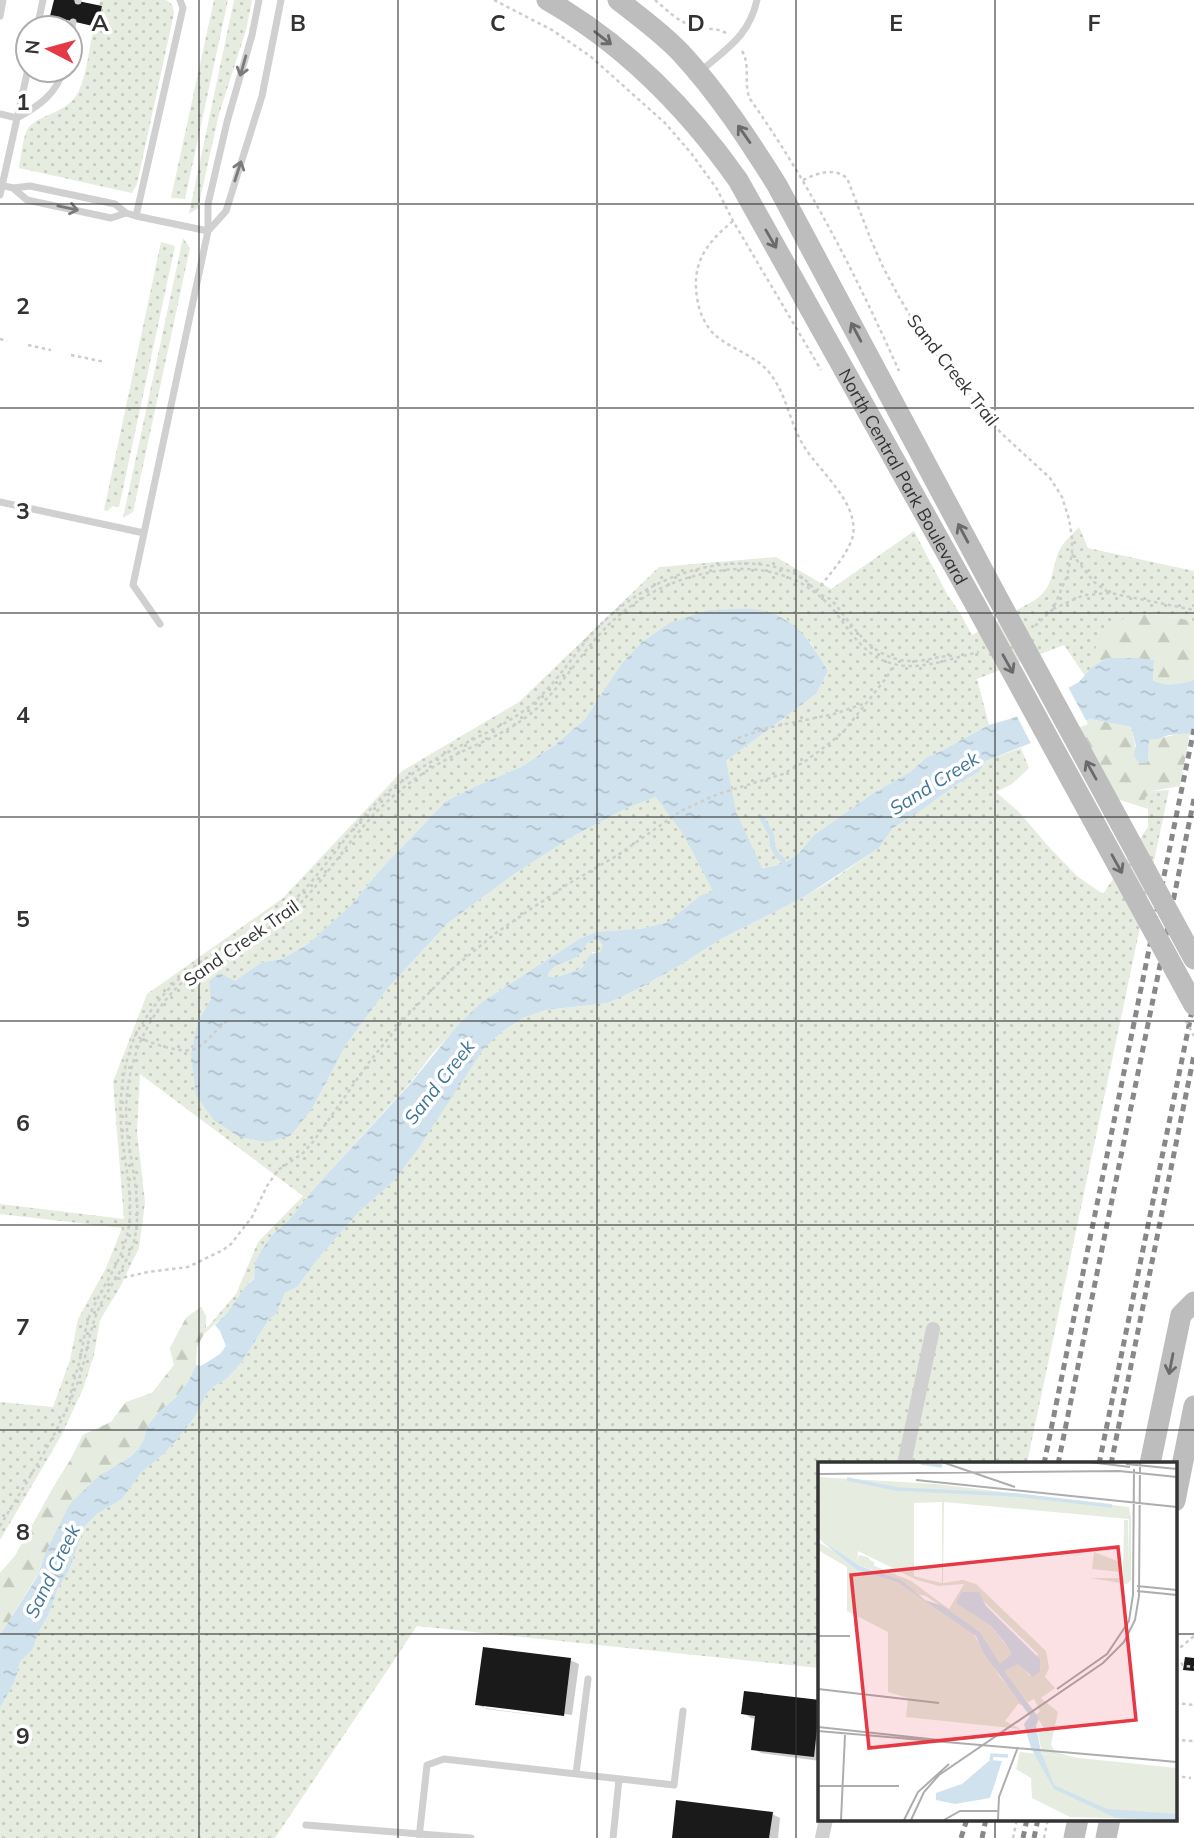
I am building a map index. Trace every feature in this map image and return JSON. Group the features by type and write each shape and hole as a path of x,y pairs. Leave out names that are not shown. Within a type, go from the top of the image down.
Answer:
{"main road":[{"name":"North Central Park Boulevard","path":"547,0 584,23 664,90 699,128 738,180 975,604 1194,1005"},
{"name":"North Central Park Boulevard","path":"618,0 679,51 748,138 777,185 1194,959"},
{"path":"1150,1462 1181,1315 1194,1302"},
{"path":"1176,1496 1194,1406"},
{"path":"1074,1838 1078,1820"},
{"path":"1106,1838 1110,1820"}],"street":[{"path":"904,1462 933,1329"},
{"path":"822,1838 827,1820"}],"lane":[{"path":"0,16 3,0"},
{"path":"136,216 183,8 180,0"},
{"path":"160,624 133,585 208,231 208,204 260,0"},
{"path":"208,231 226,211 262,96 281,0"},
{"path":"698,74 743,32 751,21 757,0"},
{"path":"0,195 25,84"},
{"path":"0,114 17,118 35,108 50,95 57,84"},
{"path":"1,186 30,186 115,204 126,214"},
{"path":"13,188 27,200 111,218 126,214 208,231"},
{"path":"0,502 144,533"},
{"path":"576,1774 588,1679"},
{"path":"419,1836 427,1765 444,1759 674,1785 682,1711"},
{"path":"613,1838 619,1779"},
{"path":"306,1825 471,1838"}],"path":[{"path":"494,0 552,30 590,57 665,122 717,189 825,377"},
{"path":"655,0 684,23 726,33"},
{"name":"Sand Creek Trail","path":"741,50 746,58 747,93 803,180 826,172 841,173 847,178 883,267 926,342 1001,433 1050,478 1062,497 1069,519 1072,554 1067,576 1053,609 1084,596 1110,593 1194,610"},
{"path":"733,220 705,249 697,267 695,289 700,311 712,333 767,370 781,390 791,422 805,448 847,505 854,528 851,540 816,592"},
{"path":"0,340 7,341"},
{"path":"28,345 51,351"},
{"path":"71,355 105,362"},
{"path":"1072,554 1094,582 1110,593"},
{"path":"69,1403 86,1326 121,1256 126,1240 130,1203 120,1102 124,1070 135,1037 152,1008 177,979 212,954 270,921 301,894 353,828 380,799 443,755 492,732 533,703 561,674 598,627 619,608 654,586 697,569 733,563 779,568 808,580 816,592 830,599 861,638 883,654 908,661 921,661 944,655 958,656"},
{"name":"Sand Creek Trail","path":"0,1526 49,1443 69,1403 85,1364 95,1318 103,1299 117,1279 134,1240 137,1212 126,1100 130,1075 142,1039 161,1005 195,971 269,929 318,885 357,833 393,796 434,766 490,739 525,718 553,692 601,633 625,611 647,596 687,578 736,569 769,571 785,576 816,592 834,611 856,642 869,653 894,664 911,667 938,663"},
{"path":"117,1279 188,1267 231,1244 252,1217 267,1185 278,1170 302,1154 313,1142 370,1061 438,981 482,944 681,811 728,791 783,774 804,762 844,731 887,677 894,664"},
{"path":"738,738 767,728 852,709 869,701"},
{"path":"135,1037 188,1051 197,1048 227,1021"},
{"path":"1176,1651 1194,1636"},
{"path":"1176,1658 1184,1665 1194,1667"},
{"path":"1176,1703 1194,1705"},
{"path":"1176,1740 1194,1741"},
{"path":"1176,1776 1191,1778"},
{"path":"1013,1838 1017,1820"},
{"path":"1044,1838 1048,1820"}],"green space":[{"path":"101,0 165,0 171,3 174,11 137,184 132,193 19,168 27,130 36,121 64,107 84,84 94,26 97,27 102,7 98,5"},
{"path":"214,0 228,0 185,199 171,198"},
{"path":"234,0 252,0 246,30 219,114 198,208 189,214"},
{"path":"183,238 190,248 133,512 123,518"},
{"path":"161,242 175,246 119,507 113,506 107,511 104,510"},
{"path":"1079,527 1088,548 1194,571 1194,621 1154,614 1092,654 1092,667 1085,676 1064,645 977,679 989,725 927,757 910,772 872,794 814,835 799,853 783,864 761,868 668,922 579,939 482,1002 433,1053 410,1083 288,1221 274,1233 255,1263 254,1278 228,1312 204,1334 205,1332 32,1576 0,1573 15,1556 83,1435 111,1422 126,1402 152,1393 174,1365 170,1348 186,1318 201,1307 206,1316 206,1329 236,1294 258,1242 303,1196 140,1074 137,1132 145,1202 139,1248 100,1320 94,1355 83,1389 61,1436 0,1540 0,1402 53,1407 70,1360 78,1319 106,1268 122,1228 0,1214 0,1204 124,1219 113,1082 147,994 283,898 402,771 519,702 659,567 776,557 831,589 914,531 972,635 1042,594 1050,583 1060,549","holes":["758,610 786,619 811,643 828,671 816,694 726,761 570,838 513,875 448,923 387,989 346,1045 312,1109 198,1021 211,999 262,962 282,959 308,944 351,905 380,870 446,801 521,767 555,745 585,719 622,663 642,642 669,623"]},
{"path":"1154,614 1194,621 1194,680 1169,685 1153,682 1154,660 1107,658 1092,667 1092,654 1105,632 1127,616"},
{"path":"1090,719 1131,727 1139,763 1148,762 1149,740 1190,733 1180,786 1152,791 1145,798 1148,809 1114,798 1076,725"},
{"path":"1021,748 1029,768 1012,784 996,792 1019,812 1077,876 1103,894 1148,827 1145,798 1152,791 1169,790 1027,1462 818,1462 818,1668 417,1626 275,1838 0,1838 0,1708 15,1681 20,1662 33,1649 58,1588 69,1571 84,1527 97,1514 122,1499 141,1473 165,1453 194,1418 209,1390 226,1379 242,1362 268,1321 276,1314 285,1293 297,1287 359,1212 394,1181 416,1152 483,1048 523,1018 546,1010 608,1003 636,990 721,939 804,897 879,848 893,828 979,772 986,761"},
{"path":"600,940 604,946 600,952 593,952 582,968 557,977 549,977 548,974 553,969 578,956 586,943"},
{"path":"201,1307 206,1316 204,1334 197,1347 196,1365 188,1382 147,1426 138,1449 99,1476 70,1504 37,1576 0,1635 0,1573 15,1556 83,1435 111,1422 126,1402 152,1393 174,1365 170,1348 186,1318"}],"water":[{"name":"Sand Creek","path":"748,609 773,613 801,632 828,671 816,694 726,761 736,812 762,868 783,864 799,853 814,835 872,794 910,772 927,757 989,725 1013,718 1079,682 1092,667 1107,658 1154,660 1153,681 1158,683 1174,684 1194,680 1194,733 1149,740 1148,762 1139,763 1134,755 1136,746 1131,727 1090,719 986,761 979,772 893,828 879,848 804,897 721,939 677,967 608,1003 546,1010 523,1018 503,1031 484,1048 394,1181 359,1212 297,1287 285,1293 276,1314 268,1321 242,1362 226,1379 209,1390 194,1418 178,1438 141,1473 122,1499 97,1514 84,1527 69,1571 58,1588 33,1649 20,1662 15,1681 0,1708 0,1635 37,1577 70,1504 99,1476 138,1449 147,1426 188,1382 196,1365 201,1366 220,1354 226,1346 215,1325 254,1279 255,1263 274,1233 288,1221 318,1184 410,1084 458,1025 482,1002 579,939 597,932 640,929 668,922 700,896 713,891 684,835 656,797 627,808 570,838 513,875 448,923 387,989 346,1045 312,1109 290,1136 267,1142 239,1137 213,1119 196,1095 191,1055 198,1021 211,999 209,981 220,973 235,981 262,962 282,959 308,944 351,905 380,870 446,801 521,767 555,745 585,719 622,663 642,642 669,623 709,610","holes":["599,940 603,946 600,952 590,955 582,968 557,977 549,977 548,974 558,965 578,956 587,943"]}],"pier":[{"path":"1067,685 1088,724 1033,747 1015,713"}],"building":[{"path":"54,0 73,0 102,6 97,27 84,24 84,14 50,14"},
{"path":"483,1647 571,1658 564,1716 475,1705"},
{"path":"1185,1657 1194,1658 1194,1671 1183,1670"},
{"path":"744,1691 818,1700 814,1757 751,1750 755,1716 741,1714"},
{"path":"676,1800 773,1812 769,1838 672,1838"}],"waterway":[{"path":"762,818 772,836 772,845 783,860 786,870"}],"railway":[{"path":"1044,1462 1194,729"},
{"path":"1058,1462 1194,799"},
{"path":"1099,1462 1194,1001"},
{"path":"1111,1462 1194,1055"},
{"path":"961,1838 967,1820"},
{"path":"982,1838 986,1820"},
{"path":"1023,1838 1027,1820"},
{"path":"1034,1838 1038,1820"}]}
